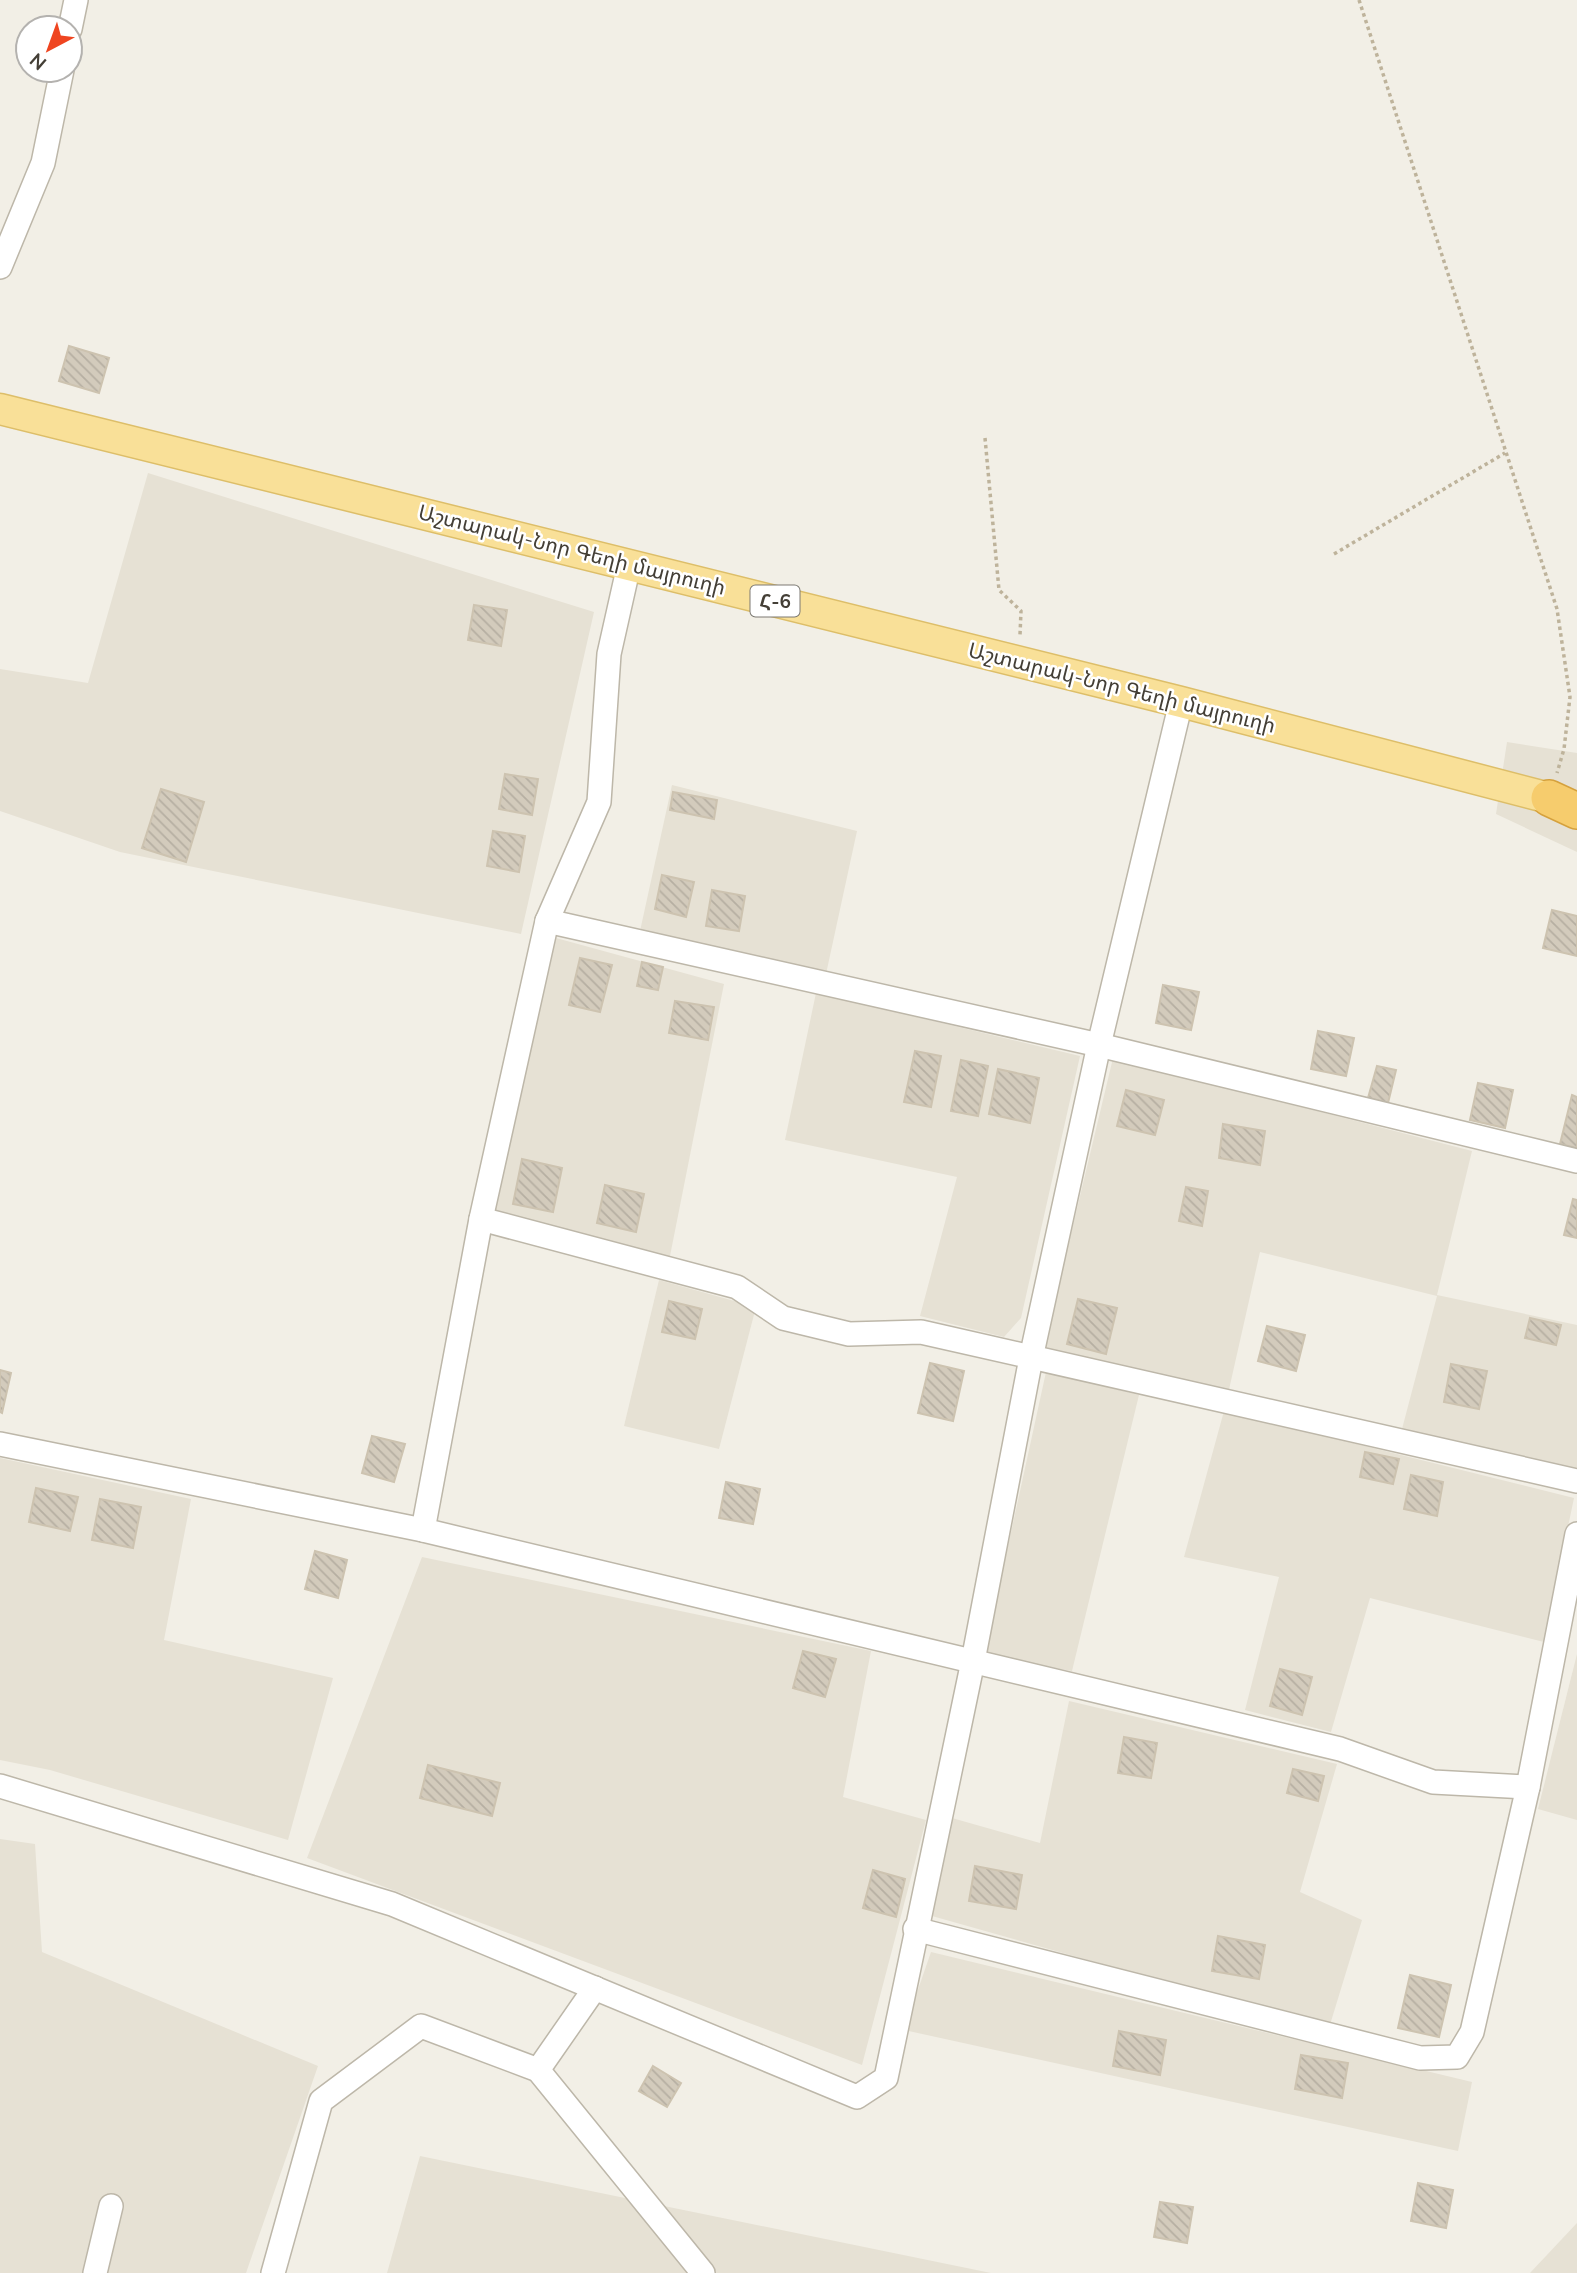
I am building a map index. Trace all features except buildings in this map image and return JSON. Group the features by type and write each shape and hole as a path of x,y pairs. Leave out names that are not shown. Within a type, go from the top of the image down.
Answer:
{"main road":[{"name":"Աշտարակ-Նոր Գեղի մայրուղի","path":"0,409 1181,702 1568,805"}],"street":[{"path":"0,267 43,163 59,84"},
{"path":"423,1531 481,1219 547,921 599,802 609,654 629,565"},
{"path":"0,1786 392,1904 857,2097 886,2078 973,1661 1031,1358 1098,1045 1181,702"},
{"path":"547,921 1098,1045 1577,1161"},
{"path":"481,1219 737,1287 783,1318 849,1334 921,1332 1577,1481"},
{"path":"0,1444 423,1531 1340,1749 1433,1782 1528,1787"},
{"path":"915,1929 1420,2058 1457,2057 1472,2032 1528,1787 1577,1534"},
{"path":"538,2070 596,1988"},
{"path":"273,2273 321,2101 421,2026 538,2070 703,2273"},
{"path":"95,2273 111,2206"}],"path":[{"path":"1359,0 1557,609 1570,697 1564,749 1568,805"},
{"path":"985,438 999,590 1021,611 1020,662"},
{"path":"1334,554 1506,453"}],"shaded area":[{"path":"148,473 594,612 521,934 120,852 0,811 0,669 88,683"},
{"path":"1507,742 1577,753 1577,852 1496,814"},
{"path":"672,785 857,831 826,974 640,931"},
{"path":"556,938 724,984 669,1261 494,1212"},
{"path":"816,993 1080,1056 1021,1318 1004,1337 920,1316 957,1177 785,1140"},
{"path":"1113,1058 1472,1151 1437,1295 1577,1325 1577,1470 1402,1429 1437,1296 1260,1252 1228,1394 1043,1351"},
{"path":"659,1280 756,1307 719,1449 624,1426"},
{"path":"1046,1372 1139,1395 1072,1671 984,1656"},
{"path":"1224,1411 1574,1498 1544,1642 1370,1598 1331,1732 1245,1710 1279,1577 1184,1557"},
{"path":"0,1458 191,1499 164,1640 333,1678 288,1840 50,1770 0,1760"},
{"path":"422,1557 871,1651 843,1797 926,1820 862,2065 307,1858"},
{"path":"1577,1654 1577,1820 1538,1809"},
{"path":"1069,1701 1337,1764 1300,1892 1362,1920 1329,2028 932,1916 952,1818 1040,1843"},
{"path":"0,1839 35,1844 42,1952 318,2066 246,2273 0,2273"},
{"path":"931,1952 1472,2082 1458,2151 904,2030"},
{"path":"420,2156 991,2273 387,2273"},
{"path":"1577,2223 1577,2273 1530,2273"}]}
